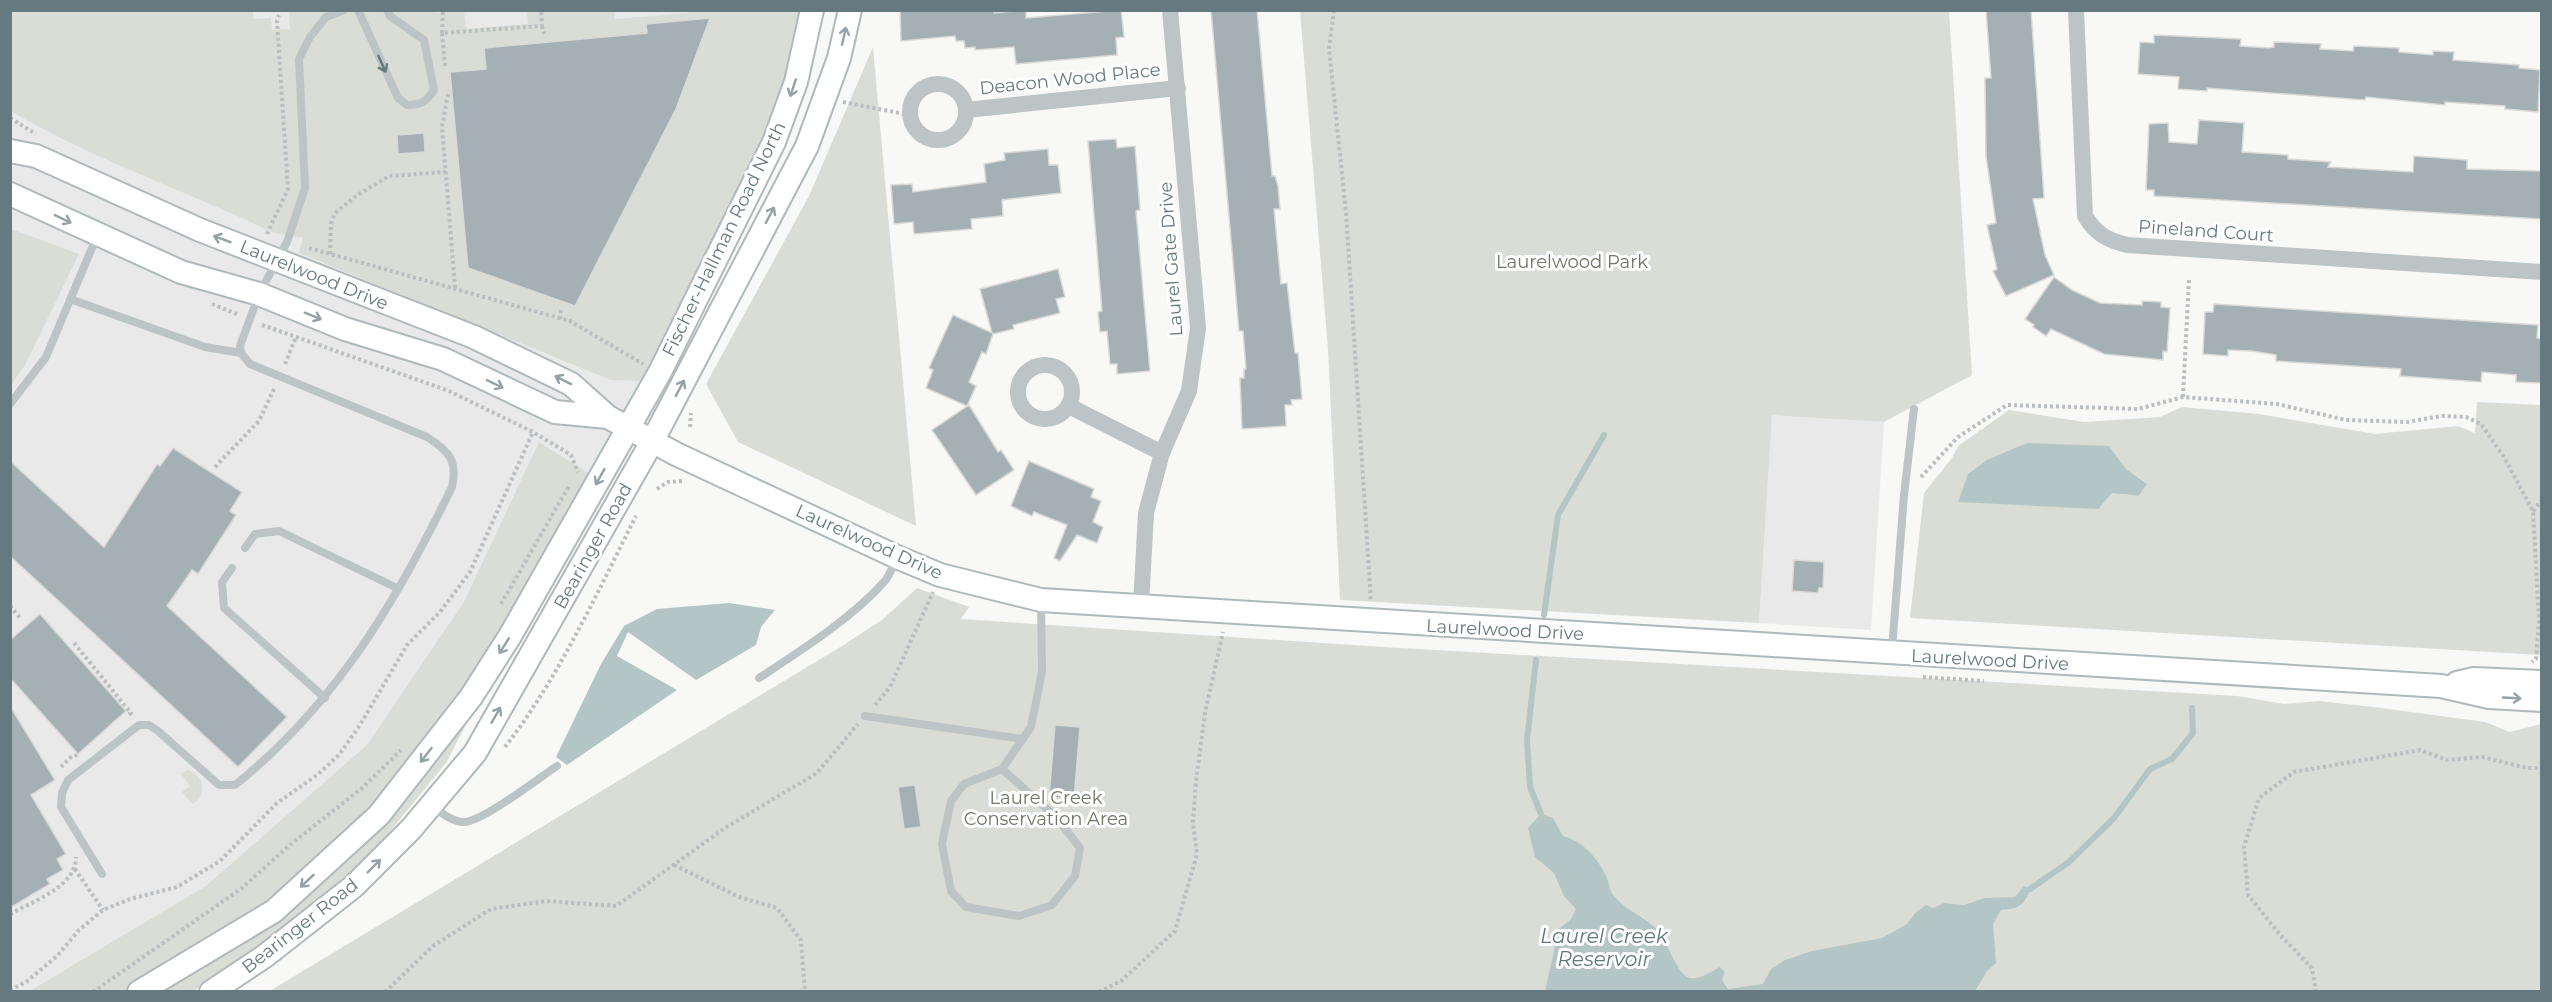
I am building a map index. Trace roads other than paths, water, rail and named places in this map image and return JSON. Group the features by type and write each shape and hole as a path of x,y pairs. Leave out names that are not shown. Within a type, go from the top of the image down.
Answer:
{"street":[{"name":"Fischer-Hallman Road North","path":"618,421 660,372 774,142 796,82 812,10"},
{"name":"Bearinger Road","path":"212,992 265,957 354,886 475,753 653,440 807,146 839,58 850,10"},
{"name":"Laurel Gate Drive","path":"1141,605 1146,513 1162,453 1189,392 1198,328 1170,10"},
{"name":"Pineland Court","path":"2076,10 2085,216 2093,229 2107,240 2127,245 2541,272"},
{"name":"Deacon Wood Place","path":"935,84 952,88 964,101 966,110 966,119 955,135 936,140 918,132 910,115 914,98 919,91 935,84"},
{"name":"Deacon Wood Place","path":"966,110 1178,88"},
{"path":"10,141 36,156"},
{"name":"Laurelwood Drive","path":"10,151 36,156 133,202 281,252 474,337 571,384 618,421 676,454 897,557 940,575 1041,600 2440,686 2489,697 2541,700"},
{"name":"Laurelwood Drive","path":"10,194 97,236 181,272 259,294 345,329 442,359 555,412 618,421"},
{"path":"1069,406 1162,453"},
{"name":"Bearinger Road","path":"139,992 274,911 378,815 471,697 510,636 618,421"},
{"name":"Laurelwood Drive","path":"2440,686 2474,679 2541,682"}],"lane":[{"path":"241,353 249,320 259,294 281,252 306,188 299,59 310,37 326,17 344,10"},
{"path":"358,10 398,98 406,105 419,105 427,101 434,90 424,40 390,16 387,10"},
{"path":"10,404 46,357 97,236"},
{"path":"70,299 205,347 241,353 250,364 427,437 449,453 455,467 452,487 369,638 325,698 283,744 235,785 219,785 208,778 170,740 149,725 139,725 130,729 74,772 62,793 62,807 102,874"},
{"path":"1891,654 1904,495 1914,409"},
{"path":"245,548 255,534 279,531 397,588"},
{"path":"759,678 816,640 886,581 897,557"},
{"path":"232,568 222,582 224,608 325,698"},
{"path":"1002,769 1057,818 1080,848 1075,876 1052,905 1019,916 966,907 951,891 942,844 951,801 964,784 1002,769 1031,727 1042,672 1041,600"},
{"path":"865,716 1023,739"},
{"path":"430,805 448,817 465,822 487,813 556,766"}],"water":[{"path":"2027,443 2109,446 2126,469 2147,484 2139,496 2112,493 2098,509 1958,502 1968,474 1987,460"},
{"path":"729,603 775,610 761,627 756,645 696,680 628,632 617,656 677,690 567,765 556,757 601,664 624,626 657,609"},
{"name":"Laurel Creek Reservoir","path":"1541,814 1553,818 1563,836 1582,845 1593,855 1605,874 1614,896 1660,933 1681,972 1690,978 1698,978 1720,967 1725,972 1722,980 1728,989 1763,984 1771,969 1785,960 1812,951 1882,938 1907,924 1916,912 1926,905 1933,908 1944,903 1964,905 1985,898 2015,897 2024,886 2030,889 2023,902 2012,909 2001,910 1993,924 1996,963 1987,971 1975,991 1545,991 1559,929 1571,919 1576,909 1564,896 1554,873 1535,857 1528,828"}],"waterway":[{"path":"1544,615 1558,515 1604,435"},
{"path":"1536,660 1527,740 1530,787 1541,814"},
{"path":"2030,889 2069,862 2114,818 2150,769 2172,759 2193,733 2192,708"}],"park label":[{"name":"Laurelwood Park","path":"1572,262"},
{"name":"Laurel Creek Conservation Area","path":"1046,808"}]}
